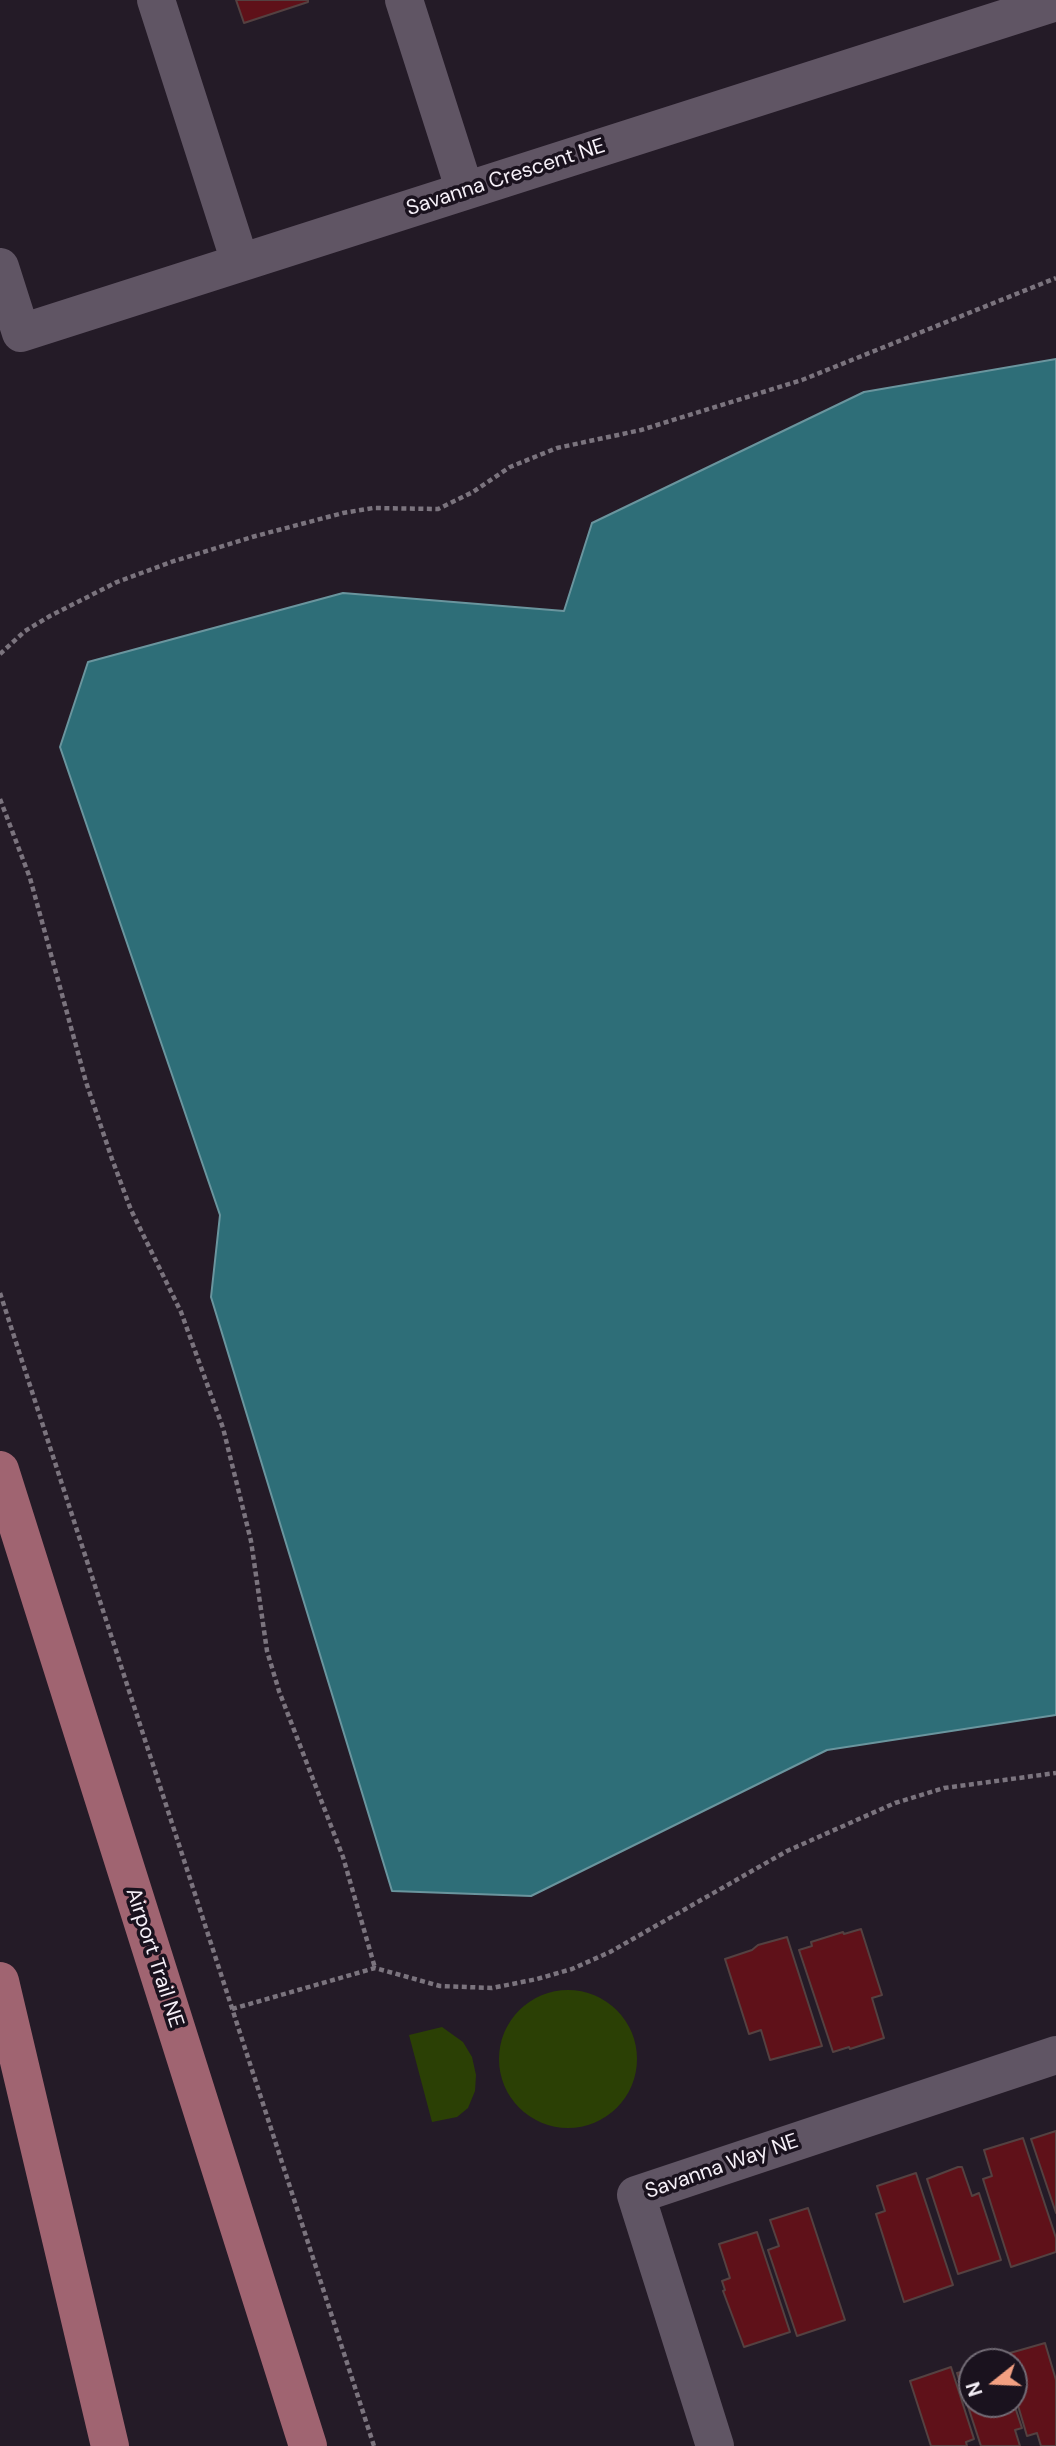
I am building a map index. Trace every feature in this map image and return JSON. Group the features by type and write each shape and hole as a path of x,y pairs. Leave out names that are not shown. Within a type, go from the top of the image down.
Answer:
{"main road":[{"name":"Airport Trail NE","path":"0,1470 308,2446"},
{"path":"0,1981 110,2446"}],"street":[{"path":"156,0 240,262"},
{"path":"404,0 465,191"},
{"name":"Savanna Crescent NE","path":"0,267 21,332 1056,2"},
{"name":"Savanna Way NE","path":"715,2446 636,2195 1056,2055"}],"path":[{"path":"0,654 25,631 50,616 117,582 174,561 343,513 373,508 438,509 473,492 510,467 557,448 641,430 802,380 1056,278"},
{"path":"0,799 30,878 86,1082 112,1158 136,1221 181,1312 223,1428 251,1541 267,1651 279,1692 343,1857 375,1968"},
{"path":"0,1293 374,2446"},
{"path":"232,2009 375,1968 440,1986 492,1988 572,1969 610,1952 787,1851 895,1803 944,1788 1056,1773"}],"green space":[{"path":"568,1990 594,1995 617,2010 632,2033 637,2059 632,2085 617,2108 594,2123 568,2128 542,2123 519,2108 504,2085 499,2059 504,2033 519,2010 542,1995"},
{"path":"442,2027 463,2042 472,2057 476,2075 475,2091 468,2108 457,2117 432,2122 409,2035"}],"water":[{"path":"1056,359 1056,1715 827,1750 531,1896 392,1891 211,1297 220,1215 60,747 88,662 343,593 564,611 592,523 864,392"}],"building":[{"path":"236,0 308,0 308,2 244,23"},
{"path":"861,1929 882,1995 872,1998 884,2038 833,2052 799,1950 812,1946 811,1942"},
{"path":"787,1937 822,2046 770,2060 761,2030 749,2034 725,1959 752,1950 758,1945"},
{"path":"1056,2131 1056,2213 1031,2139"},
{"path":"1023,2138 1056,2238 1056,2252 1011,2267 983,2179 992,2176 984,2150"},
{"path":"962,2167 972,2196 979,2193 1001,2260 958,2274 927,2179"},
{"path":"916,2173 953,2285 904,2302 876,2214 885,2211 877,2186"},
{"path":"808,2208 845,2320 797,2336 768,2250 779,2246 770,2220"},
{"path":"757,2232 790,2332 744,2347 723,2291 722,2281 730,2278 719,2244"},
{"path":"1045,2343 1056,2380 1056,2446 1041,2446 1037,2433 1027,2436 1022,2418 1028,2418 1028,2348"},
{"path":"951,2367 958,2389 958,2418 967,2418 974,2439 966,2442 967,2446 931,2446 910,2381"},
{"path":"972,2418 1019,2418 1022,2428 1015,2430 1020,2446 981,2446"}]}
